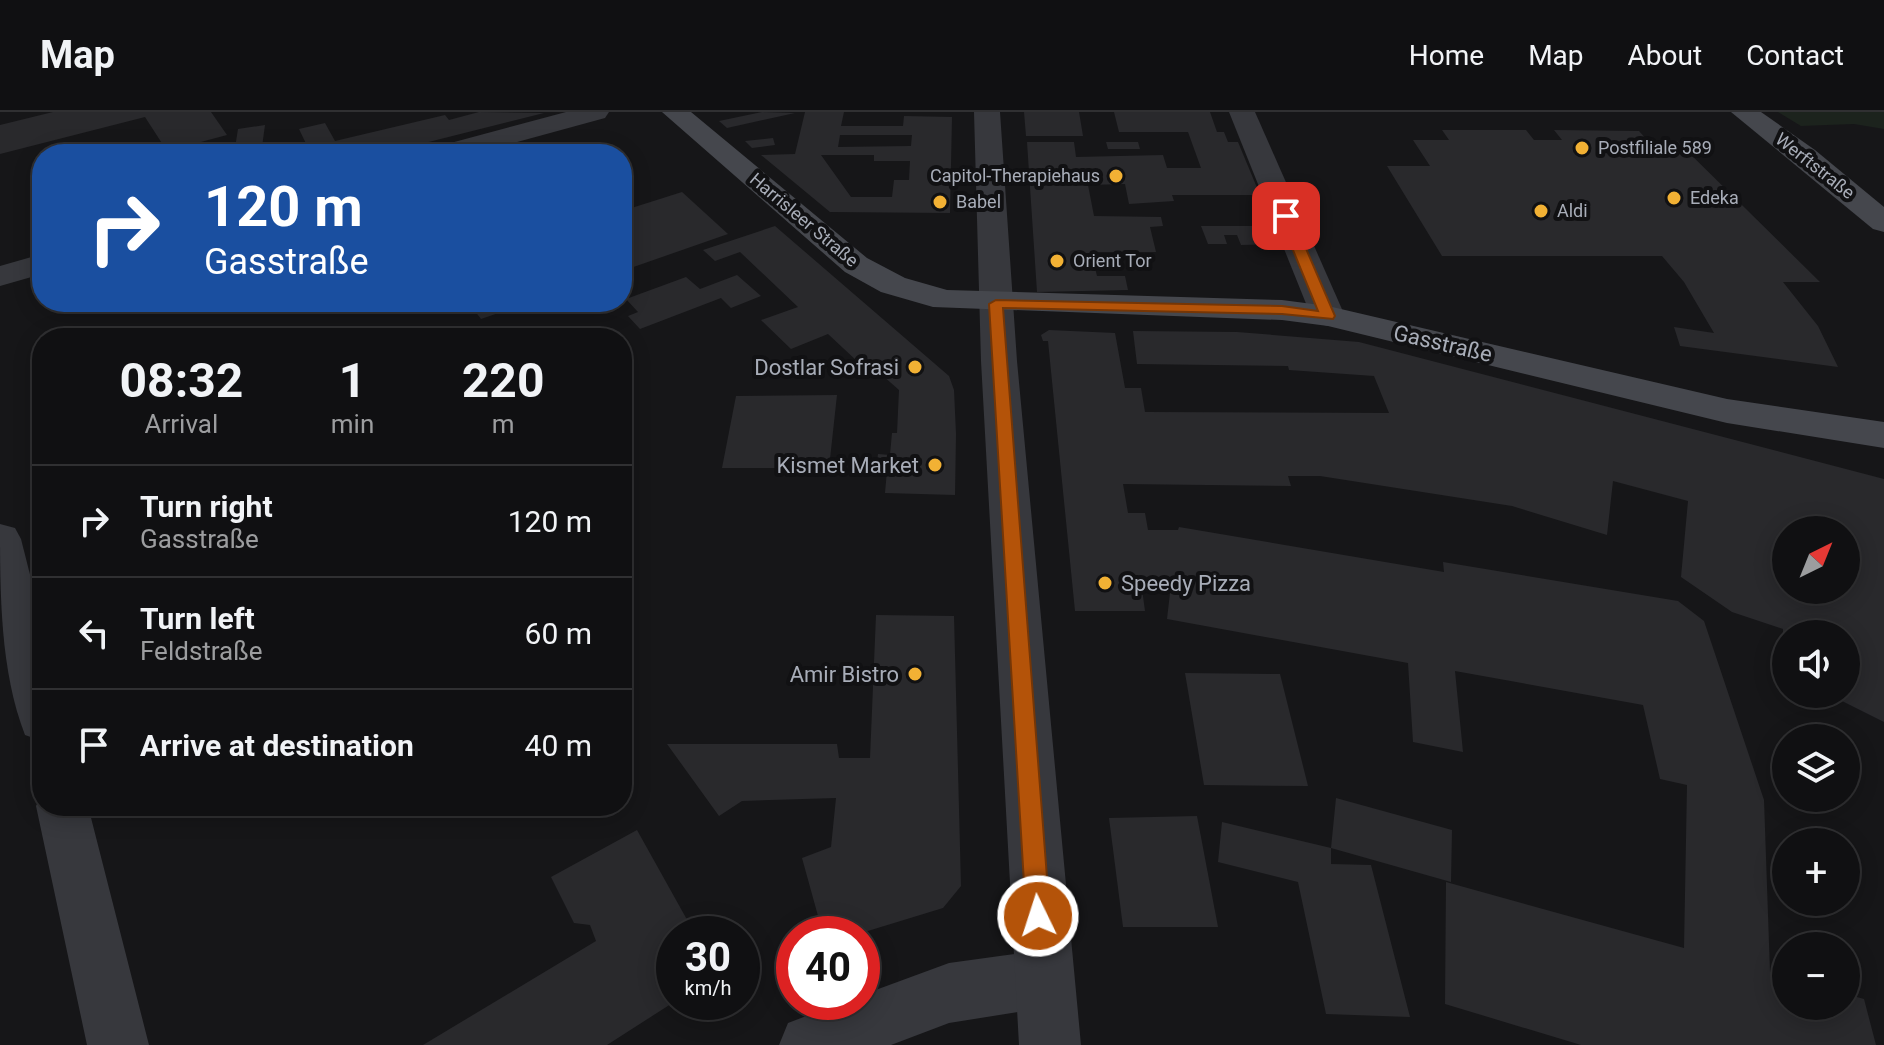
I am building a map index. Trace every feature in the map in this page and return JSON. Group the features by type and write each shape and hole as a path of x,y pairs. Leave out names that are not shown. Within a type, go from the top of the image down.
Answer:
{"main road":[{"name":"Harrisleer Straße","path":"675,112 856,265 893,285 945,300 996,304"},
{"name":"Werftstraße","path":"1744,112 1879,213"},
{"name":"Gasstraße","path":"996,304 1282,310 1328,316 1727,411 1884,435"}],"street":[{"path":"479,144 596,112"},
{"path":"987,112 996,304 1050,1045"},
{"path":"1242,112 1328,316"},
{"path":"0,276 32,267"},
{"path":"0,539 32,677"},
{"path":"64,816 118,1045"},
{"path":"810,1045 949,993 1043,979"}],"shaded area":[{"path":"1778,112 1884,112 1884,129 1854,124 1801,126"}],"building":[{"path":"53,112 211,112 227,135 193,144 162,144 145,117 0,154 0,125"},
{"path":"479,112 544,113 421,144 306,144 299,129 325,123 335,141 445,115 449,120"},
{"path":"762,112 795,113 727,128 719,121"},
{"path":"805,112 844,112 841,126 903,126 904,116 952,117 950,213 830,212 761,155 795,154","holes":["840,135 912,135 911,146 838,147","821,155 874,155 874,161 910,161 909,180 894,180 892,197 851,197"]},
{"path":"1024,112 1079,112 1083,136 1026,136"},
{"path":"1114,112 1210,112 1217,132 1224,132 1228,142 1238,142 1260,195 1172,195 1174,201 1129,204 1125,184 1088,185 1094,216 1161,217 1163,226 1150,227 1156,252 1091,252 1097,276 1125,276 1128,290 1037,292 1027,142 1074,142 1076,157 1163,155 1167,168 1201,168 1188,132 1119,132"},
{"path":"265,125 262,144 236,144 238,129"},
{"path":"1442,130 1526,130 1534,140 1562,140 1554,130 1639,131 1648,141 1677,141 1820,282 1783,282 1818,326 1838,367 1680,346 1674,327 1714,333 1684,282 1662,256 1442,256 1387,166 1430,166 1413,140 1449,140"},
{"path":"773,138 775,145 752,148 745,141"},
{"path":"1106,142 1138,142 1140,149 1108,149"},
{"path":"682,192 728,234 632,268 632,208"},
{"path":"775,226 949,376 954,390 955,495 885,493 887,471 876,471 878,454 890,455 892,433 897,433 899,390 865,360 858,362 828,334 791,349 761,320 798,307 740,252 715,261 703,250"},
{"path":"1201,226 1273,226 1281,244 1241,245 1237,235 1224,235 1227,244 1208,244"},
{"path":"737,275 761,296 731,308 721,298 640,329 628,316 638,312 632,306 632,297 686,277 700,289"},
{"path":"476,312 501,312 481,319"},
{"path":"1049,330 1115,333 1125,388 1141,388 1145,412 1389,413 1374,376 1289,370 1288,366 1137,364 1133,331 1237,332 1359,342 1884,479 1884,722 1856,708 1860,708 1860,620 1772,620 1772,625 1732,612 1681,577 1688,501 1613,481 1607,535 1512,506 1320,476 1288,476 1291,486 1123,484 1128,513 1145,513 1148,530 1178,530 1179,527 1444,572 1443,562 1678,601 1704,621 1764,800 1772,1020 1860,1020 1860,998 1864,999 1876,1045 1581,1045 1445,1004 1446,882 1684,948 1687,785 1660,779 1643,705 1455,671 1463,752 1413,742 1408,663 1167,619 1170,593 1142,589 1145,611 1075,611 1048,341 1043,341 1041,335"},
{"path":"837,395 829,468 722,468 736,396"},
{"path":"876,615 954,616 961,886 943,908 880,927 880,916 818,916 802,858 831,847 836,798 742,801 719,816 667,744 837,744 839,758 870,758"},
{"path":"1185,673 1280,674 1308,786 1204,785"},
{"path":"1336,798 1452,830 1451,882 1331,848"},
{"path":"1197,816 1218,927 1123,927 1109,818"},
{"path":"1222,822 1331,848 1331,864 1371,865 1410,1017 1326,1014 1298,882 1218,862"},
{"path":"637,830 685,916 656,916 656,1014 607,1045 423,1045 596,941 590,925 574,923 551,877"}],"place":[{"name":"Postfiliale 589","path":"1582,148"},
{"name":"Capitol-Therapiehaus","path":"1116,176"},
{"name":"Edeka","path":"1674,198"},
{"name":"Babel","path":"940,202"},
{"name":"Aldi","path":"1541,211"},
{"name":"Orient Tor","path":"1057,261"},
{"name":"Dostlar Sofrasi","path":"915,367"},
{"name":"Kismet Market","path":"935,465"},
{"name":"Speedy Pizza","path":"1105,583"},
{"name":"Amir Bistro","path":"915,674"}],"route":[{"path":"1038,916 996,304 1282,310 1328,316 1286,216"}]}
